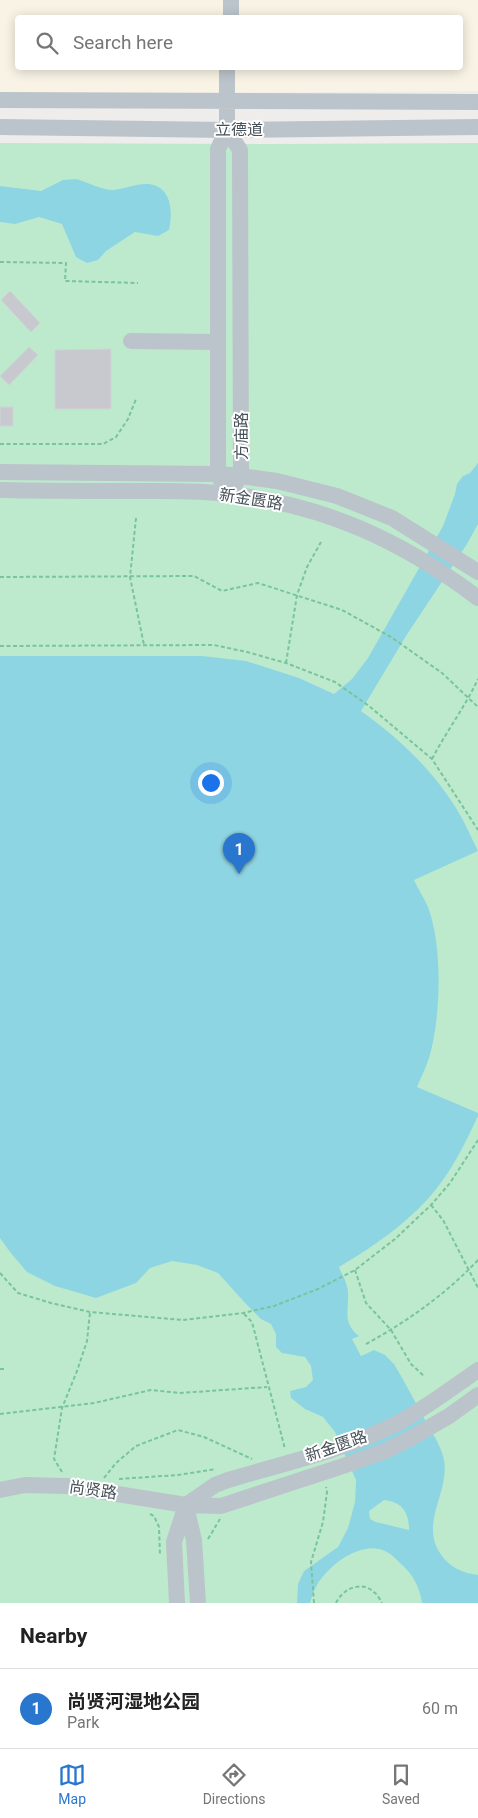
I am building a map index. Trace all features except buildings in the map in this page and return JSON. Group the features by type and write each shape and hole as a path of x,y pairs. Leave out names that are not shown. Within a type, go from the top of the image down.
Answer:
{"street":[{"path":"229,0 229,15"},
{"name":"方庙路","path":"227,130 240,150 241,476 228,494 218,474 217,342 218,150 227,130 229,70"},
{"name":"立德道","path":"0,100 478,102"},
{"name":"立德道","path":"0,126 227,130 478,127"},
{"path":"131,341 217,342"},
{"name":"新金匮路","path":"0,472 218,474 302,486 337,496 392,518 478,572"},
{"name":"新金匮路","path":"0,490 189,491 228,494 294,506 339,519 398,545 451,577 478,598"},
{"name":"新金匮路","path":"186,1506 215,1485 228,1480 338,1448 370,1436 438,1398 478,1370"},
{"name":"新金匮路","path":"186,1506 221,1506 385,1451 449,1416 478,1395"},
{"name":"尚贤路","path":"0,1490 25,1485 67,1486 186,1506"},
{"path":"178,1603 174,1542 186,1506"},
{"path":"186,1506 194,1540 198,1603"}],"path":[{"path":"0,262 66,263 65,281 138,283"},
{"path":"0,444 102,444 116,437 136,399"},
{"path":"136,518 130,578 144,645"},
{"path":"286,663 297,594 307,566 321,542"},
{"path":"0,578 194,576 222,591 258,583 342,610 376,628 442,673 478,707"},
{"path":"0,646 214,646 246,652 286,663 335,682 369,706 432,759 478,828"},
{"path":"432,759 446,732 469,698 478,679"},
{"path":"0,1273 18,1293 90,1312 183,1320 274,1306 356,1270 395,1239 431,1205 450,1183 478,1140"},
{"path":"431,1205 443,1220 478,1288"},
{"path":"366,1344 391,1330 434,1301 478,1260"},
{"path":"356,1270 366,1303 391,1330 411,1364 425,1377"},
{"path":"62,1472 54,1459 62,1408 87,1341 90,1312"},
{"path":"243,1312 252,1322 267,1387 285,1450"},
{"path":"0,1369 6,1369"},
{"path":"0,1414 94,1403 151,1390 180,1393 267,1387"},
{"path":"110,1479 104,1478 116,1463 136,1446 178,1430 204,1437 252,1459"},
{"path":"244,1462 260,1457"},
{"path":"116,1480 178,1475 219,1468"},
{"path":"314,1603 311,1562 323,1522 327,1492 323,1473"},
{"path":"145,1512 154,1516 159,1527 160,1560"},
{"path":"208,1539 220,1517"},
{"path":"336,1603 343,1592 354,1587 366,1587 376,1593 382,1603"}],"shaded area":[{"path":"0,0 478,0 478,91 0,94"}],"green space":[{"path":"0,143 478,143 478,1603 0,1603"}],"water":[{"path":"76,179 109,190 144,184 156,186 162,190 169,201 171,216 169,230 158,236 135,232 106,251 98,260 87,263 76,257 62,224 39,217 15,224 0,222 0,186 41,191 63,180"},
{"path":"478,463 478,524 467,544 406,636 361,711 403,745 428,770 459,813 478,851 414,880 428,907 433,923 439,982 433,1042 428,1062 417,1087 478,1113 478,1116 451,1168 430,1197 394,1230 367,1250 339,1267 348,1290 348,1321 359,1336 352,1339 361,1356 374,1350 385,1355 394,1364 441,1449 445,1472 434,1520 435,1544 442,1556 453,1567 478,1575 478,1603 422,1603 415,1581 408,1571 389,1553 376,1548 366,1549 346,1556 322,1577 310,1603 297,1603 298,1584 304,1571 338,1547 348,1528 355,1502 356,1480 335,1432 323,1417 305,1409 291,1398 290,1391 306,1387 313,1380 311,1366 305,1357 282,1353 276,1347 276,1334 271,1324 261,1319 218,1273 197,1265 172,1261 150,1268 136,1283 96,1298 55,1286 27,1272 0,1238 0,656 202,656 246,661 299,678 334,694 352,679 368,658 443,526 457,484 463,476 470,473","holes":["384,1500 396,1503 406,1513 409,1530 370,1519 369,1511"]}],"place":[{"name":"尚贤河湿地公园","path":"239,874"}]}
